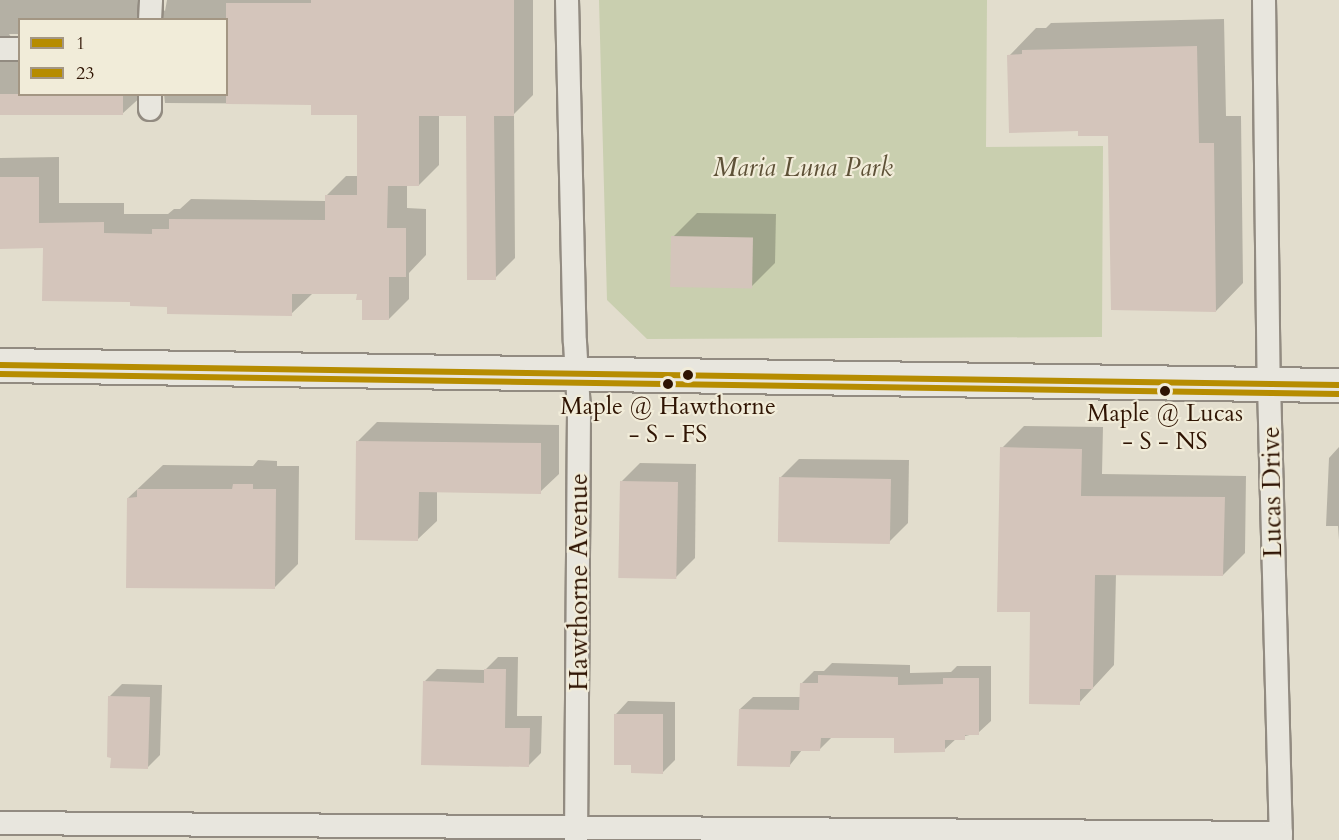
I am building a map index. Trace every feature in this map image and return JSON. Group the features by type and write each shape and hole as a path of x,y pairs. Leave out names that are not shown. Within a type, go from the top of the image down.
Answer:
{"main road":[{"path":"0,365 1339,385"}],"street":[{"path":"150,18 151,0"},
{"name":"Hawthorne Avenue","path":"567,0 579,412 580,591 576,834"},
{"name":"Lucas Drive","path":"1264,0 1269,384 1281,836"},
{"path":"0,48 18,49"},
{"path":"0,823 576,834 1281,836"}],"green space":[{"name":"Maria Luna Park","path":"599,0 987,0 986,147 1103,146 1102,337 647,339 607,300"}],"building":[{"path":"311,0 514,0 514,116 494,116 496,280 467,280 466,116 419,116 419,186 388,186 387,228 406,228 406,277 389,277 389,320 362,320 362,300 356,300 357,294 292,294 292,316 167,314 167,307 130,306 130,302 42,301 43,248 0,249 0,177 39,177 39,223 104,222 104,233 152,234 152,229 169,229 169,219 325,220 325,195 357,195 357,115 311,115 311,105 226,104 226,96 228,96 228,18 226,18 226,3 311,3"},
{"path":"1197,46 1199,143 1214,143 1216,312 1111,310 1108,136 1078,136 1078,131 1009,133 1007,55 1022,54 1022,50"},
{"path":"0,94 123,96 123,115 0,115"},
{"path":"671,236 753,237 752,288 670,287"},
{"path":"356,441 541,443 541,494 419,492 418,541 355,540"},
{"path":"1000,447 1082,449 1081,496 1225,497 1223,576 1095,575 1093,689 1080,689 1080,705 1029,704 1030,612 997,612"},
{"path":"779,477 891,479 890,544 778,542"},
{"path":"620,481 678,482 676,579 618,578"},
{"path":"233,484 253,484 253,489 276,489 275,589 126,588 127,498 137,497 137,489 232,489"},
{"path":"484,669 506,669 505,728 530,728 529,767 421,765 423,681 484,683"},
{"path":"818,675 898,677 898,685 943,684 943,678 979,678 979,735 965,735 965,740 945,740 945,752 894,753 894,738 821,738 820,751 791,751 790,767 737,766 739,709 799,710 800,683 818,683"},
{"path":"108,696 150,697 148,769 110,768 111,758 107,757"},
{"path":"614,714 663,714 663,774 631,773 631,765 614,765"}],"transit line":[{"name":"1","path":"0,365 1339,385"},
{"name":"23","path":"0,374 1339,394"}],"place":[{"name":"Maple @ Hawthorne - S - FS","path":"668,384"},
{"name":"Maple @ Lucas - S - NS","path":"1165,391"}]}
